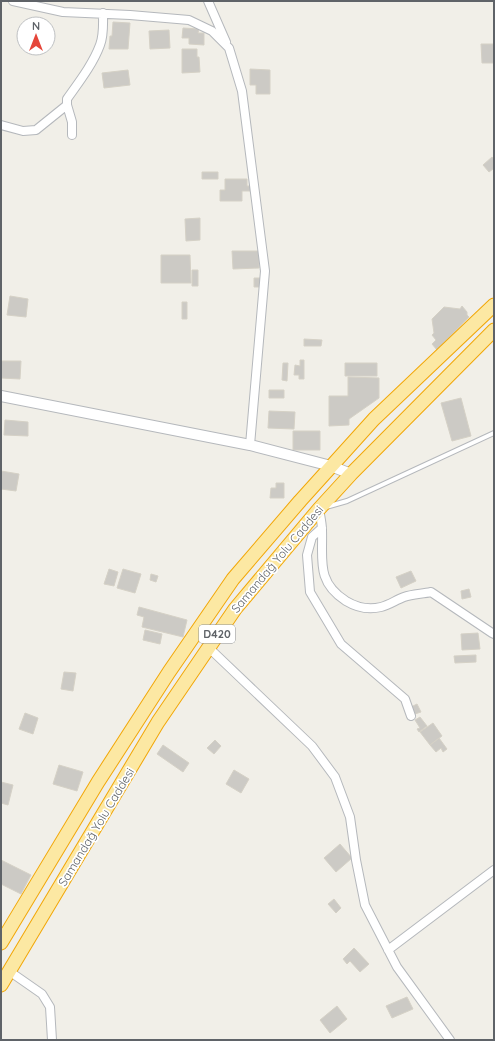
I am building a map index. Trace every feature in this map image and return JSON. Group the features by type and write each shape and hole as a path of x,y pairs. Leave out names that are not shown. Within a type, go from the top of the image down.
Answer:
{"highway":[{"name":"Samandağ Yolu Caddesi","path":"1,943 102,775 169,672 228,586 331,466 374,419 494,304"},
{"name":"Samandağ Yolu Caddesi","path":"1,985 158,722 235,609 319,508 494,330"}],"street":[{"path":"13,1 63,12 103,13 189,20 212,31 229,48"},
{"path":"208,1 229,48 242,91 266,271 250,445"},
{"path":"72,135 72,122 67,105 67,99 90,65 100,45 103,30 103,13"},
{"path":"1,126 24,131 36,130 67,105"},
{"path":"1,396 250,445 331,466 351,474"},
{"path":"319,508 322,528 321,559 324,575 330,588 338,596 352,604 366,608 381,607 405,597 431,592 494,634"},
{"path":"322,528 312,537 307,555 310,592 341,644 405,699 411,716"},
{"path":"208,647 312,746 335,777 350,817 356,860 365,905 397,967 450,1040"},
{"path":"388,950 494,870"},
{"path":"9,970 42,994 50,1007 52,1040"}],"lane":[{"path":"319,508 347,501 494,433"}],"building":[{"path":"113,22 130,23 128,49 109,49"},
{"path":"183,28 199,29 198,33 204,33 204,45 189,44 189,38 182,38"},
{"path":"169,30 170,48 150,49 149,31"},
{"path":"481,44 494,44 494,63 482,63"},
{"path":"182,49 197,49 200,72 182,73"},
{"path":"250,69 270,70 270,94 256,94 256,85 250,85"},
{"path":"128,70 130,85 104,88 102,73"},
{"path":"492,157 494,159 494,171 493,169 489,172 483,165"},
{"path":"202,172 218,172 218,179 202,179"},
{"path":"225,179 247,179 247,186 252,186 252,191 242,191 242,201 220,201 220,190 225,190"},
{"path":"200,218 200,240 186,241 185,219"},
{"path":"232,251 259,251 259,268 233,269"},
{"path":"161,255 190,255 191,283 161,283"},
{"path":"192,270 198,270 198,286 192,286"},
{"path":"254,278 263,278 263,287 254,287"},
{"path":"10,296 28,299 26,317 7,315"},
{"path":"182,302 187,302 187,319 182,319"},
{"path":"462,306 469,317 437,350 432,344 436,340 432,335 434,333 432,319 444,307 460,309"},
{"path":"304,339 322,340 321,346 304,346"},
{"path":"300,360 304,360 304,379 299,379 299,375 294,375 295,365 300,366"},
{"path":"1,361 21,361 20,379 1,378"},
{"path":"283,363 288,363 287,381 282,380"},
{"path":"345,363 377,363 377,376 345,376"},
{"path":"348,377 379,378 379,398 349,419 349,425 329,426 329,396 348,396"},
{"path":"269,390 284,390 284,398 269,398"},
{"path":"461,398 471,436 452,441 441,403"},
{"path":"269,411 295,412 294,429 268,428"},
{"path":"5,420 28,422 28,436 4,435"},
{"path":"293,431 320,431 320,450 293,450"},
{"path":"1,471 19,474 16,491 1,489"},
{"path":"276,483 284,483 284,498 270,498 271,488 276,488"},
{"path":"109,569 118,572 114,586 104,584"},
{"path":"123,569 141,574 135,593 117,588"},
{"path":"411,571 416,581 401,588 396,577"},
{"path":"151,574 158,576 156,582 150,580"},
{"path":"469,589 471,597 462,599 461,591"},
{"path":"139,607 187,620 183,637 142,627 144,617 137,615"},
{"path":"145,630 162,634 160,644 143,640"},
{"path":"478,633 480,649 462,650 461,634"},
{"path":"476,655 476,662 455,663 454,656"},
{"path":"64,672 76,673 73,691 61,689"},
{"path":"417,704 421,712 415,714 411,707"},
{"path":"25,713 38,718 33,734 19,729"},
{"path":"420,717 427,726 419,732 417,729 420,728 415,720"},
{"path":"433,723 442,736 430,745 420,732"},
{"path":"439,738 447,749 443,752 441,748 436,752 430,745"},
{"path":"215,740 221,746 214,754 207,748"},
{"path":"163,745 189,763 183,772 157,754"},
{"path":"59,765 83,772 77,791 53,784"},
{"path":"234,770 249,779 241,793 226,784"},
{"path":"1,782 13,785 8,805 1,803"},
{"path":"340,844 352,858 336,872 324,858"},
{"path":"1,860 31,875 21,894 1,884"},
{"path":"334,899 341,908 336,913 328,904"},
{"path":"354,948 369,964 360,972 350,961 347,964 343,959"},
{"path":"407,997 413,1009 392,1018 386,1006"},
{"path":"337,1006 347,1019 330,1033 320,1020"}]}
